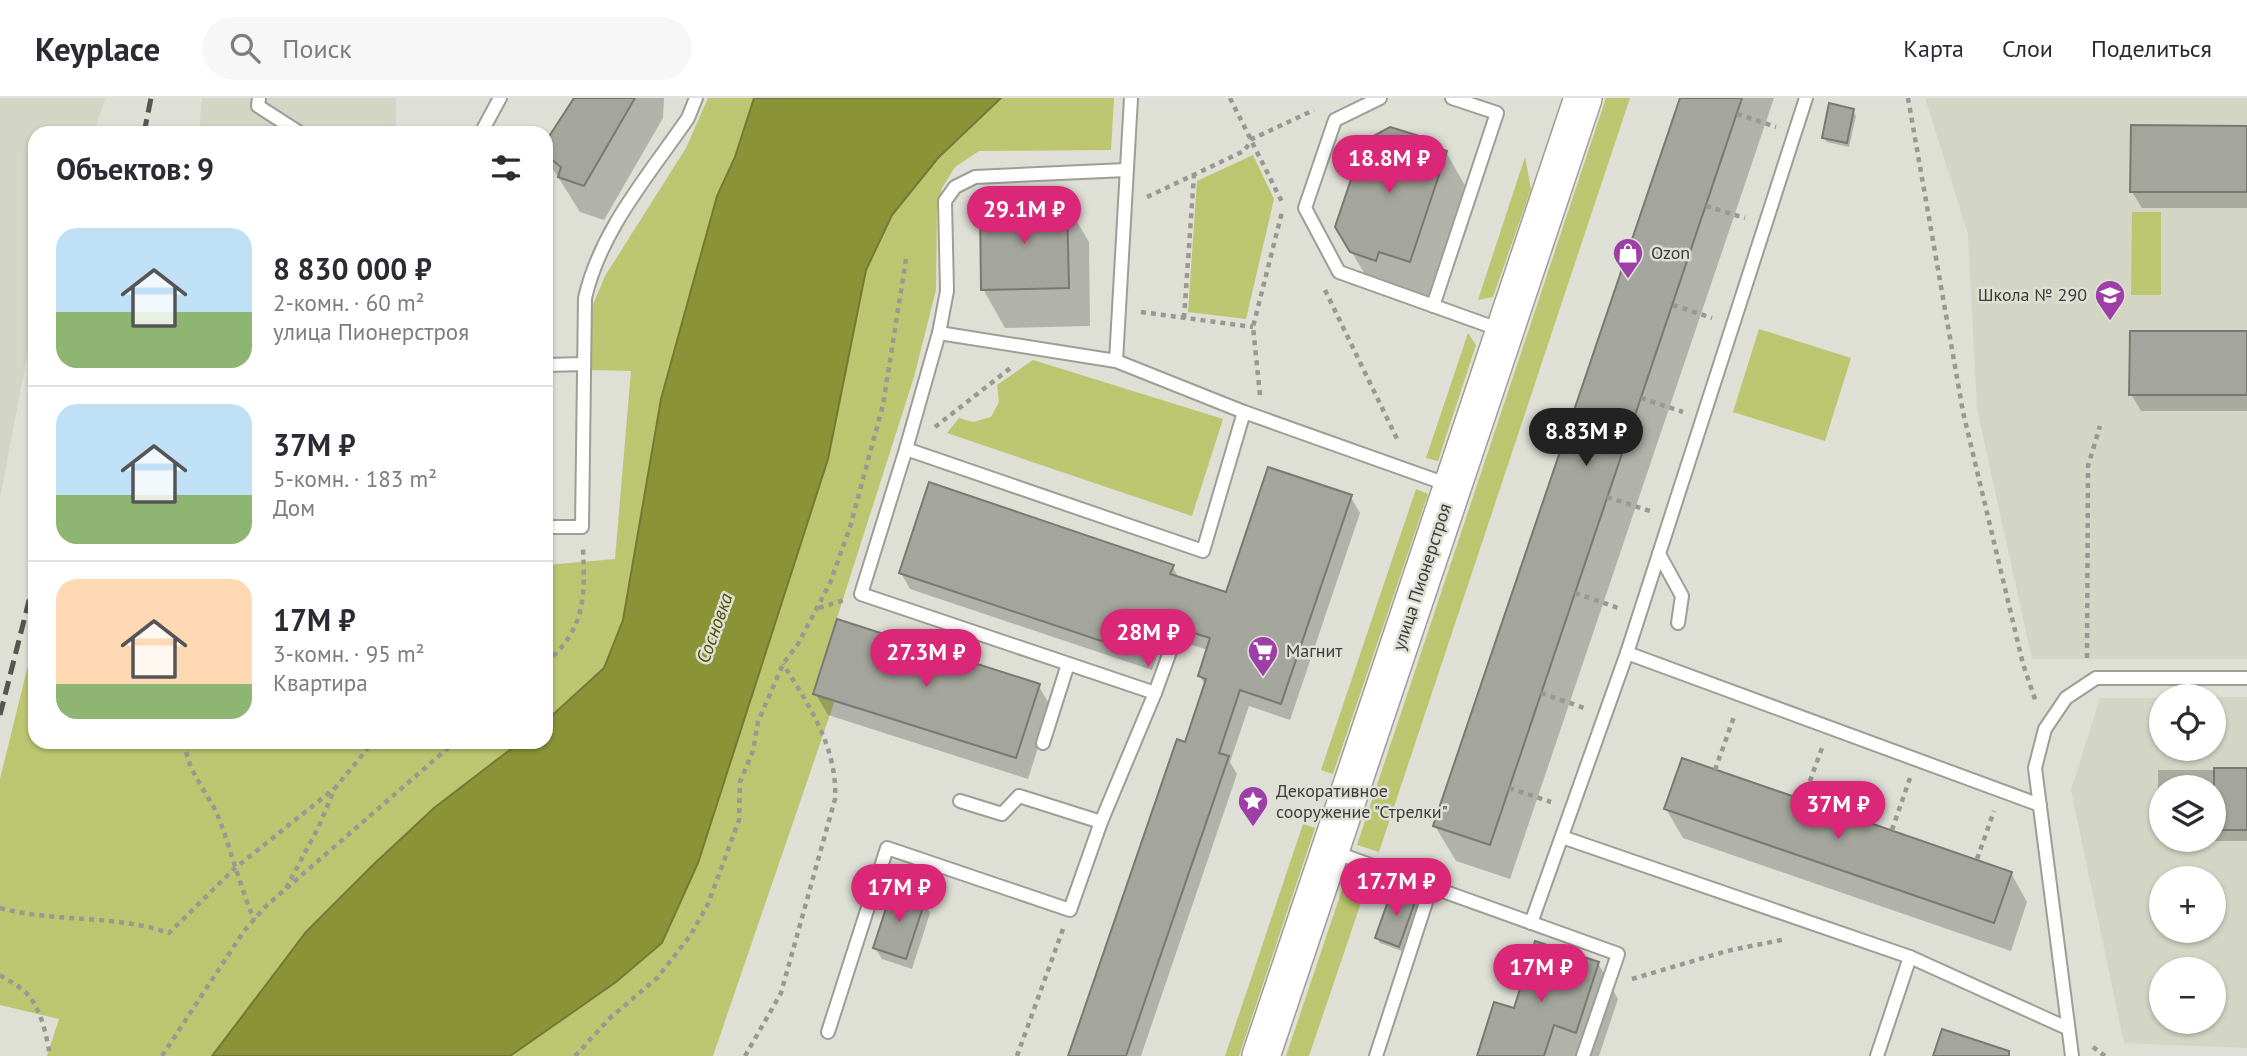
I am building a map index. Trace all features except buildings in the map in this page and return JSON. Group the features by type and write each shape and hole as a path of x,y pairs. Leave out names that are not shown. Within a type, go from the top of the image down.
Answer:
{"street":[{"name":"улица Пионерстроя","path":"1261,1056 1583,98"}],"lane":[{"path":"259,98 258,106 289,126"},
{"path":"485,126 500,98"},
{"path":"553,527 582,527 585,298 592,270 614,224 688,118 696,98"},
{"path":"1116,361 1131,98"},
{"path":"1380,98 1335,120 1305,208 1339,272 1505,331"},
{"path":"1433,306 1497,113 1452,98"},
{"path":"1531,923 1640,615 1806,98"},
{"path":"1126,170 975,177 955,187 945,201 947,291 939,334 861,594 1155,693"},
{"path":"939,334 1116,361 1244,412 1452,487"},
{"path":"553,365 584,364"},
{"path":"906,449 1203,551 1244,412"},
{"path":"1659,553 1682,596 1678,623"},
{"path":"828,1032 887,848 1070,910 1101,822 1171,649"},
{"path":"1627,653 2040,805"},
{"path":"1043,743 1068,664"},
{"path":"2072,1056 2035,768 2045,729 2066,698 2096,678 2247,678"},
{"path":"960,801 1002,814 1019,796 1101,822"},
{"path":"1562,837 1910,957 2067,1028"},
{"path":"1331,850 1618,954 1583,1056"},
{"path":"1376,1056 1431,887"},
{"path":"1877,1056 1910,957"}],"path":[{"path":"1908,98 1963,412 2023,664 2045,729"},
{"path":"1124,208 1244,151 1252,139 1318,108"},
{"path":"1737,114 1794,133"},
{"path":"1184,318 1194,175"},
{"path":"1706,206 1765,225"},
{"path":"1262,418 1253,327 1277,225 1285,207"},
{"path":"575,1056 610,1018 657,978 690,936 708,904 739,820 740,782 753,751 758,722 783,664 798,644 830,583 850,527 883,405 906,258"},
{"path":"1673,305 1733,324"},
{"path":"1119,309 1253,327"},
{"path":"906,449 1037,348"},
{"path":"1641,398 1703,418"},
{"path":"2087,659 2088,466 2101,426"},
{"path":"1608,497 1671,517"},
{"path":"553,656 577,625 585,597 582,527"},
{"path":"1575,593 1640,615"},
{"path":"746,1056 784,983 835,799 833,766 822,734 783,664"},
{"path":"1541,693 1605,715"},
{"path":"1715,770 1742,696"},
{"path":"1803,800 1829,728"},
{"path":"186,749 190,768 207,792 220,821 234,869 254,920"},
{"path":"0,908 53,918 119,920 169,933 234,869 335,788 367,749"},
{"path":"162,1056 254,920 447,749"},
{"path":"1892,830 1917,760"},
{"path":"285,890 318,828 335,788"},
{"path":"1509,788 1572,810"},
{"path":"1977,859 2001,791"},
{"path":"1017,1056 1070,910"},
{"path":"1608,987 1727,951 1833,930"},
{"path":"0,975 21,988 35,1005 50,1056"}],"shaded area":[{"path":"0,98 106,98 96,126 28,126 28,352 0,498"},
{"path":"202,98 396,98 396,126 200,126"},
{"path":"708,98 754,98 735,157 717,196 661,399 623,620 604,668 553,715 553,564 615,559 631,371 591,370 589,314 605,276 686,148"},
{"path":"1001,98 1114,98 1111,150 979,151 955,167 942,188 937,207 936,290 914,377 813,693 835,700 713,1056 510,1056 616,982 663,943 698,863 828,459 866,270 892,215 938,158"},
{"path":"1606,98 1630,98 1379,852 1357,845"},
{"name":"Школа № 290","path":"1925,98 2247,98 2247,659 2032,659 1977,409 1968,234"},
{"path":"1253,155 1274,199 1246,319 1188,312 1197,181"},
{"path":"1525,157 1531,189 1493,297 1478,300"},
{"path":"2132,212 2161,212 2161,295 2131,295"},
{"path":"1759,329 1851,358 1825,441 1733,412"},
{"path":"1468,333 1476,345 1438,461 1426,458"},
{"path":"1033,360 1223,419 1192,516 947,433 959,418 973,422 991,417 999,402 997,385"},
{"path":"1416,489 1428,494 1333,774 1321,770"},
{"path":"28,665 28,749 511,749 434,808 306,932 212,1056 47,1056 59,1019 0,1005 0,779"},
{"path":"2226,697 2247,697 2247,1048 2124,1043 2071,790 2100,698 2149,698 2149,761 2226,761"},
{"path":"1303,824 1315,828 1239,1056 1225,1056"},
{"path":"1347,875 1368,882 1309,1056 1286,1056"}],"water":[{"name":"Сосновка","path":"754,98 1001,98 938,158 892,215 866,270 828,459 698,863 662,943 616,982 510,1056 212,1056 306,932 374,864 434,808 511,749 553,749 553,715 604,668 623,620 661,399 717,196 735,157"}],"railway":[{"path":"145,126 151,98"},
{"path":"0,715 28,605"}],"place":[{"name":"Ozon","path":"1628,280"},
{"name":"Школа № 290","path":"2110,322"},
{"name":"Магнит","path":"1263,678"},
{"name":"Декоративное сооружение \"Стрелки\"","path":"1253,828"}]}
